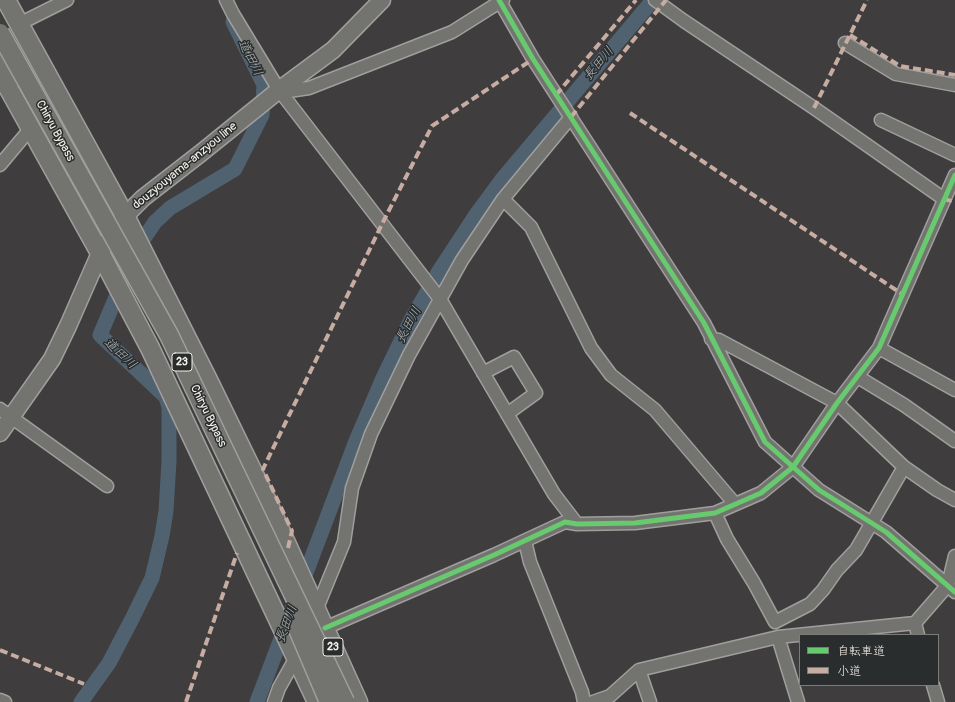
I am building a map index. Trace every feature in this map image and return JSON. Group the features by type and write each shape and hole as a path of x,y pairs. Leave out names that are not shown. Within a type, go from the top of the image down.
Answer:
{"highway":[{"name":"23","path":"6,0 125,216 208,380 316,608 358,702"},
{"name":"Chiryu Bypass","path":"0,33 169,335 345,702"},
{"name":"Chiryu Bypass","path":"0,47 168,356 278,583 329,702"},
{"name":"23","path":"0,52 19,81"},
{"name":"23","path":"1,74 100,253 150,348 317,702"}],"main road":[{"name":"douzyouyama-anzyou line","path":"0,433 6,413 52,359 100,253 125,216 143,198 333,50 382,0"}],"street":[{"path":"19,24 67,0"},
{"path":"226,0 280,91 440,299 554,494 577,524"},
{"path":"280,91 309,88 452,32 501,1 556,95 704,323 711,340 765,442 826,496 886,532 951,588"},
{"path":"659,3 814,108 944,199"},
{"path":"845,44 896,74 955,85"},
{"path":"274,702 344,542 352,488 371,434 409,355 462,260 503,199 571,117"},
{"path":"881,120 955,155"},
{"path":"0,165 31,128"},
{"path":"325,628 525,541 565,522 577,524 635,523 715,513 761,493 793,467 837,403 879,348 955,175"},
{"path":"503,199 531,227 591,348 611,375 655,410 735,504"},
{"path":"711,340 719,340 837,403 904,467 937,490 955,500"},
{"path":"879,348 955,390"},
{"path":"483,373 514,357 536,393 507,414"},
{"path":"858,377 955,441"},
{"path":"6,413 107,486"},
{"path":"715,513 727,539 754,583 775,622 810,604 856,550 904,467"},
{"path":"525,541 530,562 582,692 584,702"},
{"path":"807,634 915,623 951,588 955,556"},
{"path":"915,623 918,634"},
{"path":"593,702 610,696 639,670 778,637 799,635"},
{"path":"778,637 798,702"},
{"path":"639,670 650,702"},
{"path":"933,686 938,702"},
{"path":"0,700 5,702"}],"waterway":[{"name":"長田川","path":"257,702 356,441 383,378 411,320 439,271 475,216 503,178 653,0"},
{"name":"道田川","path":"81,702 109,663 152,578 166,511 169,461 169,407 166,397 100,335 136,250 155,222 170,208 235,169 262,115 264,85 233,22"}],"marked path":[{"path":"556,95 636,0"},
{"path":"571,117 666,0"},
{"path":"814,108 867,0"},
{"path":"850,35 900,66 955,75"},
{"path":"288,548 292,531 263,469 382,224 432,126 533,59"},
{"path":"630,113 902,294"},
{"path":"944,199 955,202"},
{"path":"186,702 237,553"},
{"path":"0,650 84,684"}],"cycle path":[{"path":"499,0 533,59 704,323 765,442 819,490 886,532 955,592"},
{"path":"325,628 494,555 565,522 577,524 635,523 715,513 761,493 793,467 837,403 879,348 955,175"}]}
